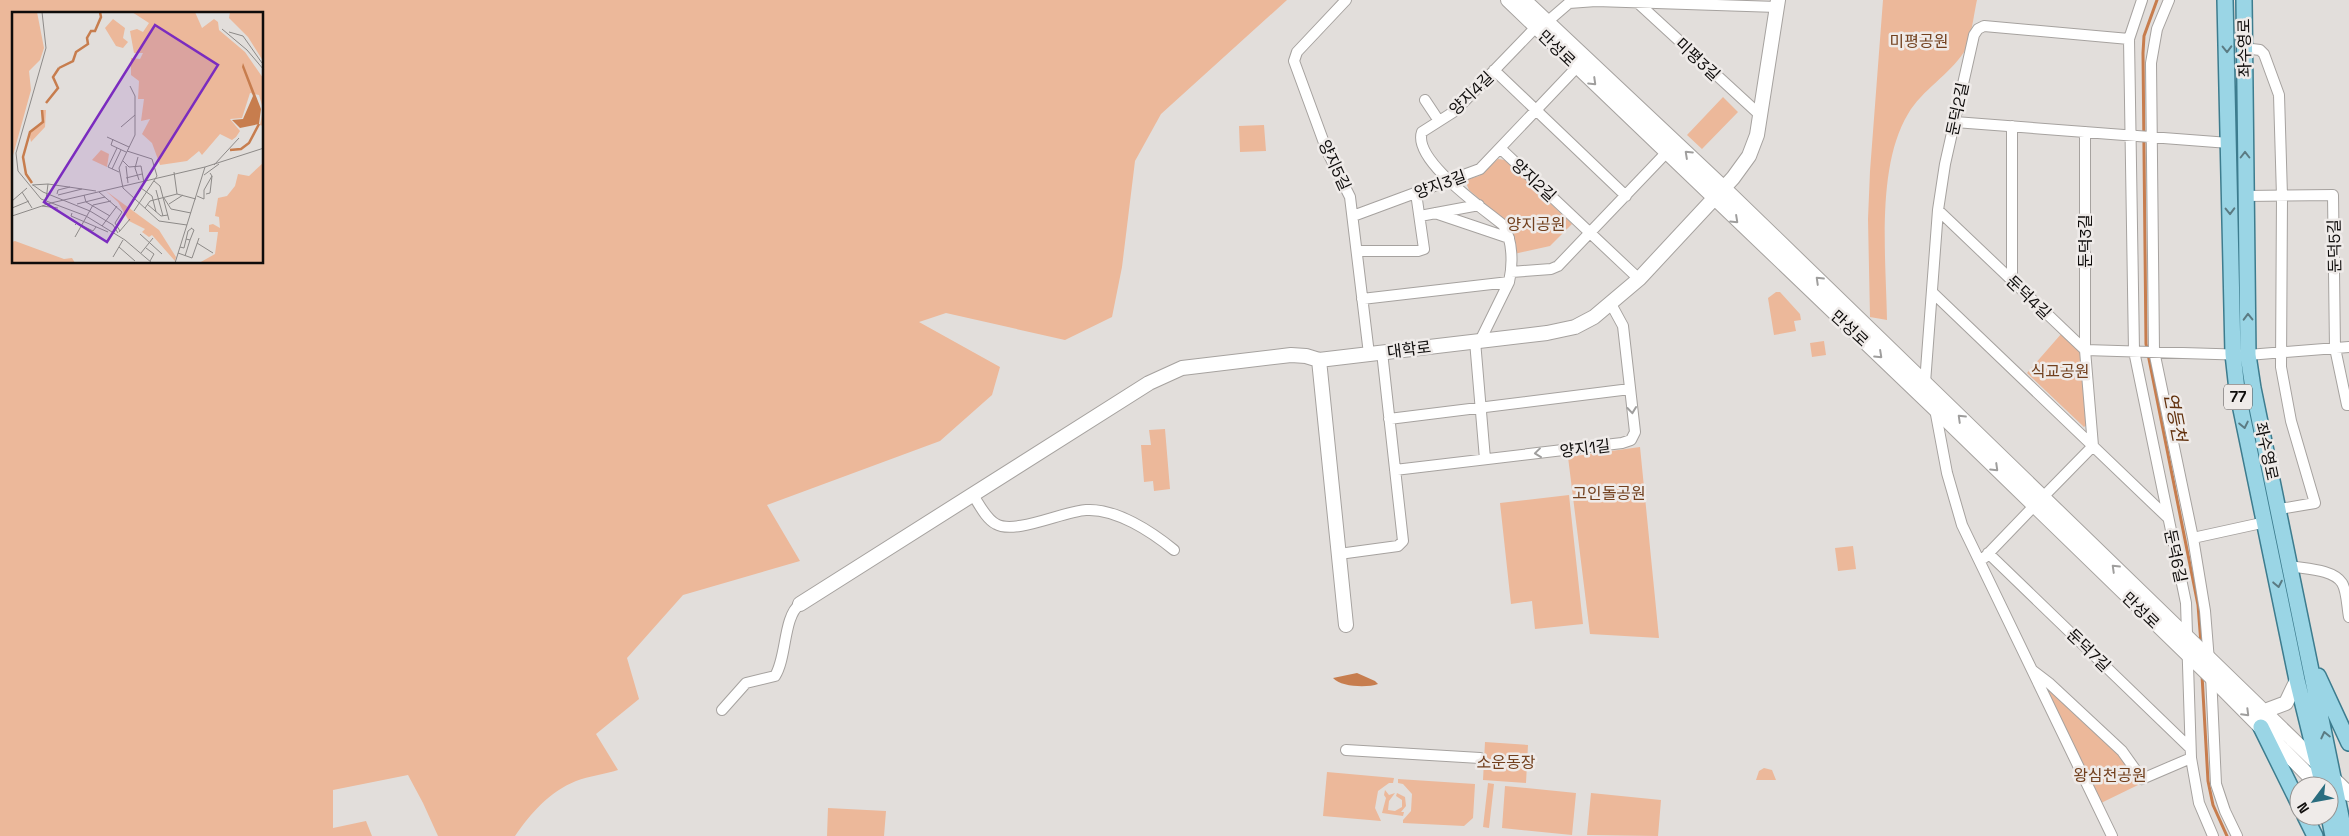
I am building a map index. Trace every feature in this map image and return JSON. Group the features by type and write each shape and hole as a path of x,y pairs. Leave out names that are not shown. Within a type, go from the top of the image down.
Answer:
{"main road":[{"name":"좌수영로","path":"2225,0 2233,354 2237,390 2266,522 2297,680 2317,765 2324,776"},
{"name":"좌수영로","path":"2244,0 2248,355 2253,388 2280,509 2331,776"},
{"path":"2232,297 2248,296"},
{"path":"2237,390 2253,388"},
{"path":"2306,649 2349,743"},
{"path":"2261,727 2289,784"},
{"name":"좌수영로","path":"2339,809 2346,836"}],"street":[{"name":"양지5길","path":"1346,0 1297,52 1294,61 1327,151 1349,194 1362,299 1376,353"},
{"name":"만성로","path":"1508,0 1541,24 1724,188 1925,383 2038,502 2211,677"},
{"name":"만성로","path":"1524,0 1541,24 1577,67 1713,199 1935,410 2188,638 2207,658"},
{"path":"2142,0 2129,39 2134,351 2167,516"},
{"path":"2169,0 2153,44 2151,63 2154,351 2193,538 2205,611 2207,658 2211,677 2216,784 2225,811 2237,836"},
{"name":"미평3길","path":"1637,1 1760,115"},
{"path":"1541,24 1572,2 1778,3 1757,135 1749,156 1713,199"},
{"name":"양지4길","path":"1450,180 1433,165 1424,151 1422,132 1455,111 1541,24"},
{"name":"둔덕2길","path":"1925,383 1938,210 1945,164 1971,42 1976,32 1982,26 2129,39"},
{"path":"2244,48 2260,50 2264,54 2278,95 2282,196 2281,352 2291,421 2315,503 2280,509"},
{"name":"양지3길","path":"1352,216 1480,169 1577,67"},
{"path":"1494,70 1626,196"},
{"path":"1425,100 1439,121"},
{"path":"1955,122 2229,143"},
{"path":"2012,126 2012,280"},
{"name":"둔덕3길","path":"2085,132 2085,350"},
{"name":"양지2길","path":"1500,148 1639,279"},
{"path":"1362,299 1510,277 1554,268 1591,233 1666,153"},
{"path":"1450,180 1503,225 1509,238 1510,277 1477,341 1485,459"},
{"path":"1357,251 1422,250 1425,246 1416,193"},
{"name":"둔덕5길","path":"2245,196 2333,195 2335,348 2348,405"},
{"name":"대학로","path":"800,604 1149,383 1173,370 1291,355 1306,356 1319,360 1561,331 1575,327 1594,317 1639,279 1713,199"},
{"path":"1420,216 1479,205"},
{"name":"둔덕4길","path":"1938,210 2085,350"},
{"path":"1435,213 1509,238"},
{"name":"둔덕6길","path":"1932,292 2167,516 2186,603 2188,638"},
{"name":"양지1길","path":"1395,470 1627,442 1634,437 1623,326 1611,304"},
{"path":"1979,563 2093,446 2085,350 2248,355 2349,347"},
{"path":"1339,554 1398,546 1402,543 1389,419 1376,353"},
{"path":"1319,360 1346,626"},
{"path":"1389,419 1630,389"},
{"path":"1935,410 1954,499 1979,563 2112,836"},
{"path":"973,495 992,521 1001,526 1016,526 1079,511 1096,510 1126,519 1146,529 1174,550"},
{"path":"2193,538 2266,522"},
{"name":"둔덕7길","path":"1988,553 2191,753"},
{"path":"2290,566 2338,578 2343,585 2348,617"},
{"path":"722,710 746,683 775,676 791,618 800,604"},
{"path":"2188,638 2191,753 2199,803 2214,836"},
{"path":"2207,658 2317,765"},
{"path":"2030,669 2049,682 2122,751 2142,779 2191,753"},
{"path":"2211,677 2261,727 2315,776"},
{"path":"2262,712 2286,703 2297,680"},
{"path":"1346,750 1480,758"}],"green space":[{"path":"0,0 1287,0 1161,114 1135,161 1122,267 1112,317 1065,340 946,313 919,322 1000,367 992,395 940,441 767,505 800,561 683,595 627,658 639,699 596,734 618,770 581,779 557,791 534,811 515,836 438,836 408,775 333,790 333,828 366,821 372,836 0,836"},
{"name":"미평공원","path":"1883,0 1977,0 1964,52 1951,68 1914,105 1898,136 1891,160 1885,214 1887,320 1870,317 1868,219"},
{"path":"1723,97 1738,112 1702,149 1687,135"},
{"path":"1264,125 1266,151 1240,152 1239,126"},
{"name":"양지공원","path":"1498,159 1505,160 1572,224 1550,246 1514,254 1513,230 1508,223 1469,190 1465,180 1479,176"},
{"path":"1776,292 1780,292 1800,314 1801,320 1794,321 1796,331 1774,335 1768,298"},
{"name":"식교공원","path":"2062,333 2082,351 2088,424 2084,427 2027,373"},
{"path":"1824,341 1826,355 1812,357 1810,343"},
{"path":"1165,429 1170,489 1154,491 1153,481 1144,482 1141,445 1151,445 1149,430"},
{"name":"고인돌공원","path":"1640,447 1659,638 1590,634 1568,457"},
{"path":"1569,495 1583,624 1535,629 1532,601 1511,604 1500,503"},
{"path":"1853,546 1856,569 1838,571 1835,548"},
{"name":"왕심천공원","path":"2048,687 2124,760 2138,785 2101,803 2044,689"},
{"name":"소운동장","path":"1485,742 1528,745 1526,783 1483,780"},
{"path":"1764,768 1772,770 1776,780 1756,780 1759,771"},
{"path":"1327,772 1394,778 1393,783 1389,783 1378,791 1375,808 1381,821 1323,816"},
{"path":"1398,779 1475,784 1473,818 1464,826 1403,823 1403,820 1411,811 1412,794 1403,784 1398,783"},
{"path":"1488,783 1494,784 1489,828 1483,827"},
{"path":"1505,786 1576,793 1572,835 1502,828"},
{"path":"1385,790 1389,795 1395,793 1389,801 1388,810 1395,811 1402,807 1402,800 1396,796 1397,793 1405,797 1406,806 1401,812 1404,812 1403,816 1382,813 1386,798 1384,795"},
{"path":"1591,793 1661,800 1658,836 1587,835"},
{"path":"828,808 886,811 884,836 827,836"}],"shaded area":[{"path":"1357,673 1378,684 1354,686 1333,678"}],"waterway":[{"name":"연등천","path":"2157,0 2144,36 2143,53 2146,344 2198,605 2201,644"},
{"name":"연등천","path":"2202,675 2208,781 2213,805 2227,836"}]}
